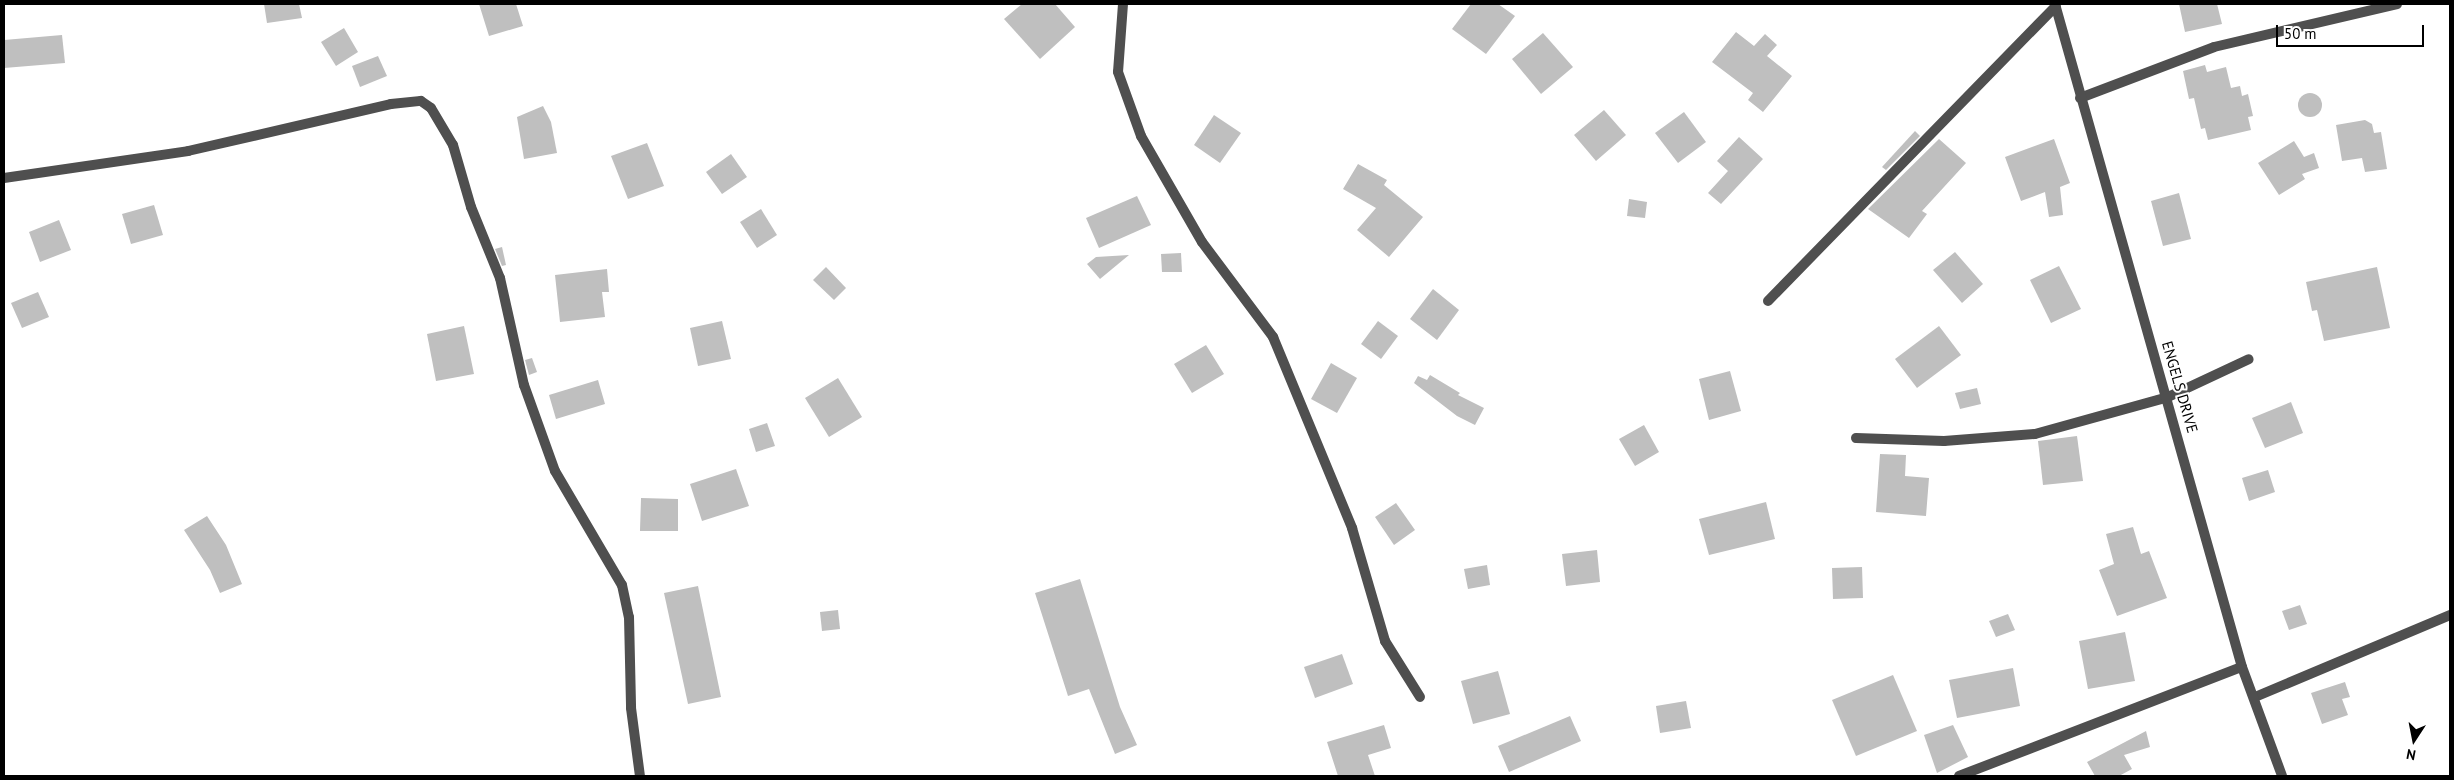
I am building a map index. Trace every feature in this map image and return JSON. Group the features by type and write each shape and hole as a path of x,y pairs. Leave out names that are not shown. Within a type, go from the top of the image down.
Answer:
{"street":[{"path":"1123,4 1118,72 1141,136 1202,242 1273,337 1352,528 1385,641 1420,697"},
{"path":"2080,98 2214,46 2397,4"},
{"path":"1768,301 2055,5"},
{"name":"ENGELS DRIVE","path":"2055,5 2080,98 2168,397 2242,667 2255,698 2282,776"},
{"path":"4,178 188,152 391,104 421,101 431,108 453,144 471,206 500,278 524,385 555,471 622,585 628,617 630,708 640,776"},
{"path":"1856,438 1944,441 2035,434 2168,397 2249,359"},
{"path":"2255,698 2450,614"},
{"path":"1958,776 2242,667"}],"building":[{"path":"264,4 299,4 302,18 267,23"},
{"path":"479,4 516,4 523,26 489,36"},
{"path":"1022,4 1055,4 1075,27 1040,59 1004,19"},
{"path":"1471,4 1498,4 1515,16 1486,54 1452,29"},
{"path":"2179,4 2217,4 2222,24 2185,32"},
{"path":"344,28 358,52 336,66 321,42"},
{"path":"1736,32 1754,46 1765,34 1777,45 1767,56 1792,76 1763,112 1748,100 1753,93 1712,62"},
{"path":"1543,33 1573,67 1541,94 1512,59"},
{"path":"62,35 65,63 4,68 4,40"},
{"path":"378,56 387,76 360,87 352,66"},
{"path":"2205,65 2207,72 2226,67 2231,88 2240,86 2242,96 2248,94 2253,116 2248,117 2251,130 2208,140 2205,128 2201,129 2194,98 2189,99 2183,71"},
{"path":"2310,93 2319,96 2322,105 2319,114 2310,117 2301,114 2298,105 2301,96"},
{"path":"543,106 551,122 557,153 524,159 517,117"},
{"path":"1604,110 1626,135 1596,161 1574,135"},
{"path":"1684,112 1706,142 1678,163 1655,133"},
{"path":"1214,115 1241,133 1220,163 1194,145"},
{"path":"2365,120 2372,124 2374,133 2381,132 2387,169 2365,172 2362,158 2342,161 2336,125"},
{"path":"1915,131 1920,136 1886,170 1882,167"},
{"path":"1739,137 1763,159 1721,204 1708,193 1728,171 1717,161"},
{"path":"1939,139 1966,163 1922,211 1927,214 1909,238 1868,209"},
{"path":"2054,139 2070,183 2060,187 2063,215 2049,217 2045,192 2021,201 2005,157"},
{"path":"2294,141 2304,157 2314,153 2319,168 2302,174 2305,179 2279,195 2258,163"},
{"path":"647,143 664,186 628,199 611,156"},
{"path":"731,154 747,177 722,194 706,172"},
{"path":"1358,164 1387,180 1384,185 1423,217 1389,257 1357,230 1376,208 1343,189"},
{"path":"2179,193 2191,239 2163,246 2151,201"},
{"path":"1137,196 1151,225 1099,248 1086,218"},
{"path":"1629,199 1647,202 1645,218 1627,216"},
{"path":"154,205 163,235 131,244 122,214"},
{"path":"761,209 777,235 757,248 740,222"},
{"path":"59,220 71,250 40,262 29,232"},
{"path":"502,247 506,265 502,266 495,249"},
{"path":"1955,252 1983,284 1962,303 1933,270"},
{"path":"1181,253 1182,272 1162,272 1161,254"},
{"path":"1129,255 1100,279 1087,264 1096,257"},
{"path":"2059,266 2081,309 2051,323 2030,280"},
{"path":"826,267 846,288 834,300 813,280"},
{"path":"2377,267 2390,328 2324,341 2317,310 2312,311 2306,282"},
{"path":"607,269 609,292 602,292 605,317 560,322 555,275"},
{"path":"1433,289 1459,310 1437,340 1410,319"},
{"path":"38,292 49,317 22,328 11,303"},
{"path":"722,321 731,359 698,366 690,328"},
{"path":"1378,321 1398,336 1381,359 1361,344"},
{"path":"464,326 474,374 436,381 427,334"},
{"path":"1939,326 1961,355 1917,388 1895,359"},
{"path":"1206,345 1224,374 1192,393 1174,364"},
{"path":"532,358 537,372 529,375 525,360"},
{"path":"1331,363 1357,378 1337,413 1311,399"},
{"path":"1730,371 1741,411 1709,420 1699,379"},
{"path":"1430,375 1460,393 1458,395 1484,408 1475,425 1457,416 1414,383 1418,376 1427,380"},
{"path":"838,378 862,417 829,437 805,398"},
{"path":"598,380 605,404 556,419 549,395"},
{"path":"1977,388 1981,404 1960,409 1955,393"},
{"path":"2291,402 2303,433 2265,448 2252,418"},
{"path":"767,423 775,446 756,452 749,429"},
{"path":"1644,425 1659,452 1635,466 1619,439"},
{"path":"2077,436 2083,481 2043,485 2038,441"},
{"path":"1880,454 1906,455 1905,476 1929,478 1926,516 1876,512"},
{"path":"736,469 749,506 702,521 690,484"},
{"path":"2268,470 2275,492 2249,501 2242,478"},
{"path":"641,498 678,499 678,531 640,531"},
{"path":"1766,502 1775,539 1709,555 1699,519"},
{"path":"1396,503 1415,530 1394,545 1375,517"},
{"path":"207,516 226,545 242,584 220,593 210,570 184,530"},
{"path":"2133,527 2141,554 2149,551 2167,598 2117,616 2099,570 2114,564 2106,534"},
{"path":"1597,550 1600,582 1566,586 1562,554"},
{"path":"1487,565 1490,585 1468,589 1464,569"},
{"path":"1862,567 1863,598 1833,599 1832,568"},
{"path":"1080,579 1120,707 1137,745 1115,754 1089,689 1068,696 1035,593"},
{"path":"698,586 721,697 688,704 664,593"},
{"path":"2300,605 2307,624 2289,630 2282,611"},
{"path":"838,610 840,629 822,631 820,612"},
{"path":"2008,614 2015,630 1996,637 1989,621"},
{"path":"2125,632 2135,681 2088,689 2079,641"},
{"path":"1342,654 1353,684 1315,698 1304,667"},
{"path":"2013,668 2020,706 1957,718 1949,680"},
{"path":"1498,671 1510,714 1473,724 1461,681"},
{"path":"1893,675 1917,731 1856,756 1832,700"},
{"path":"2345,682 2350,697 2342,699 2348,715 2322,724 2311,693"},
{"path":"1686,701 1691,728 1660,733 1656,706"},
{"path":"1570,716 1581,741 1509,772 1498,746"},
{"path":"1384,725 1391,748 1368,755 1375,776 1338,776 1327,742"},
{"path":"1953,725 1968,757 1937,773 1924,735"},
{"path":"2146,731 2150,747 2124,755 2132,769 2119,776 2095,776 2087,762"}]}
